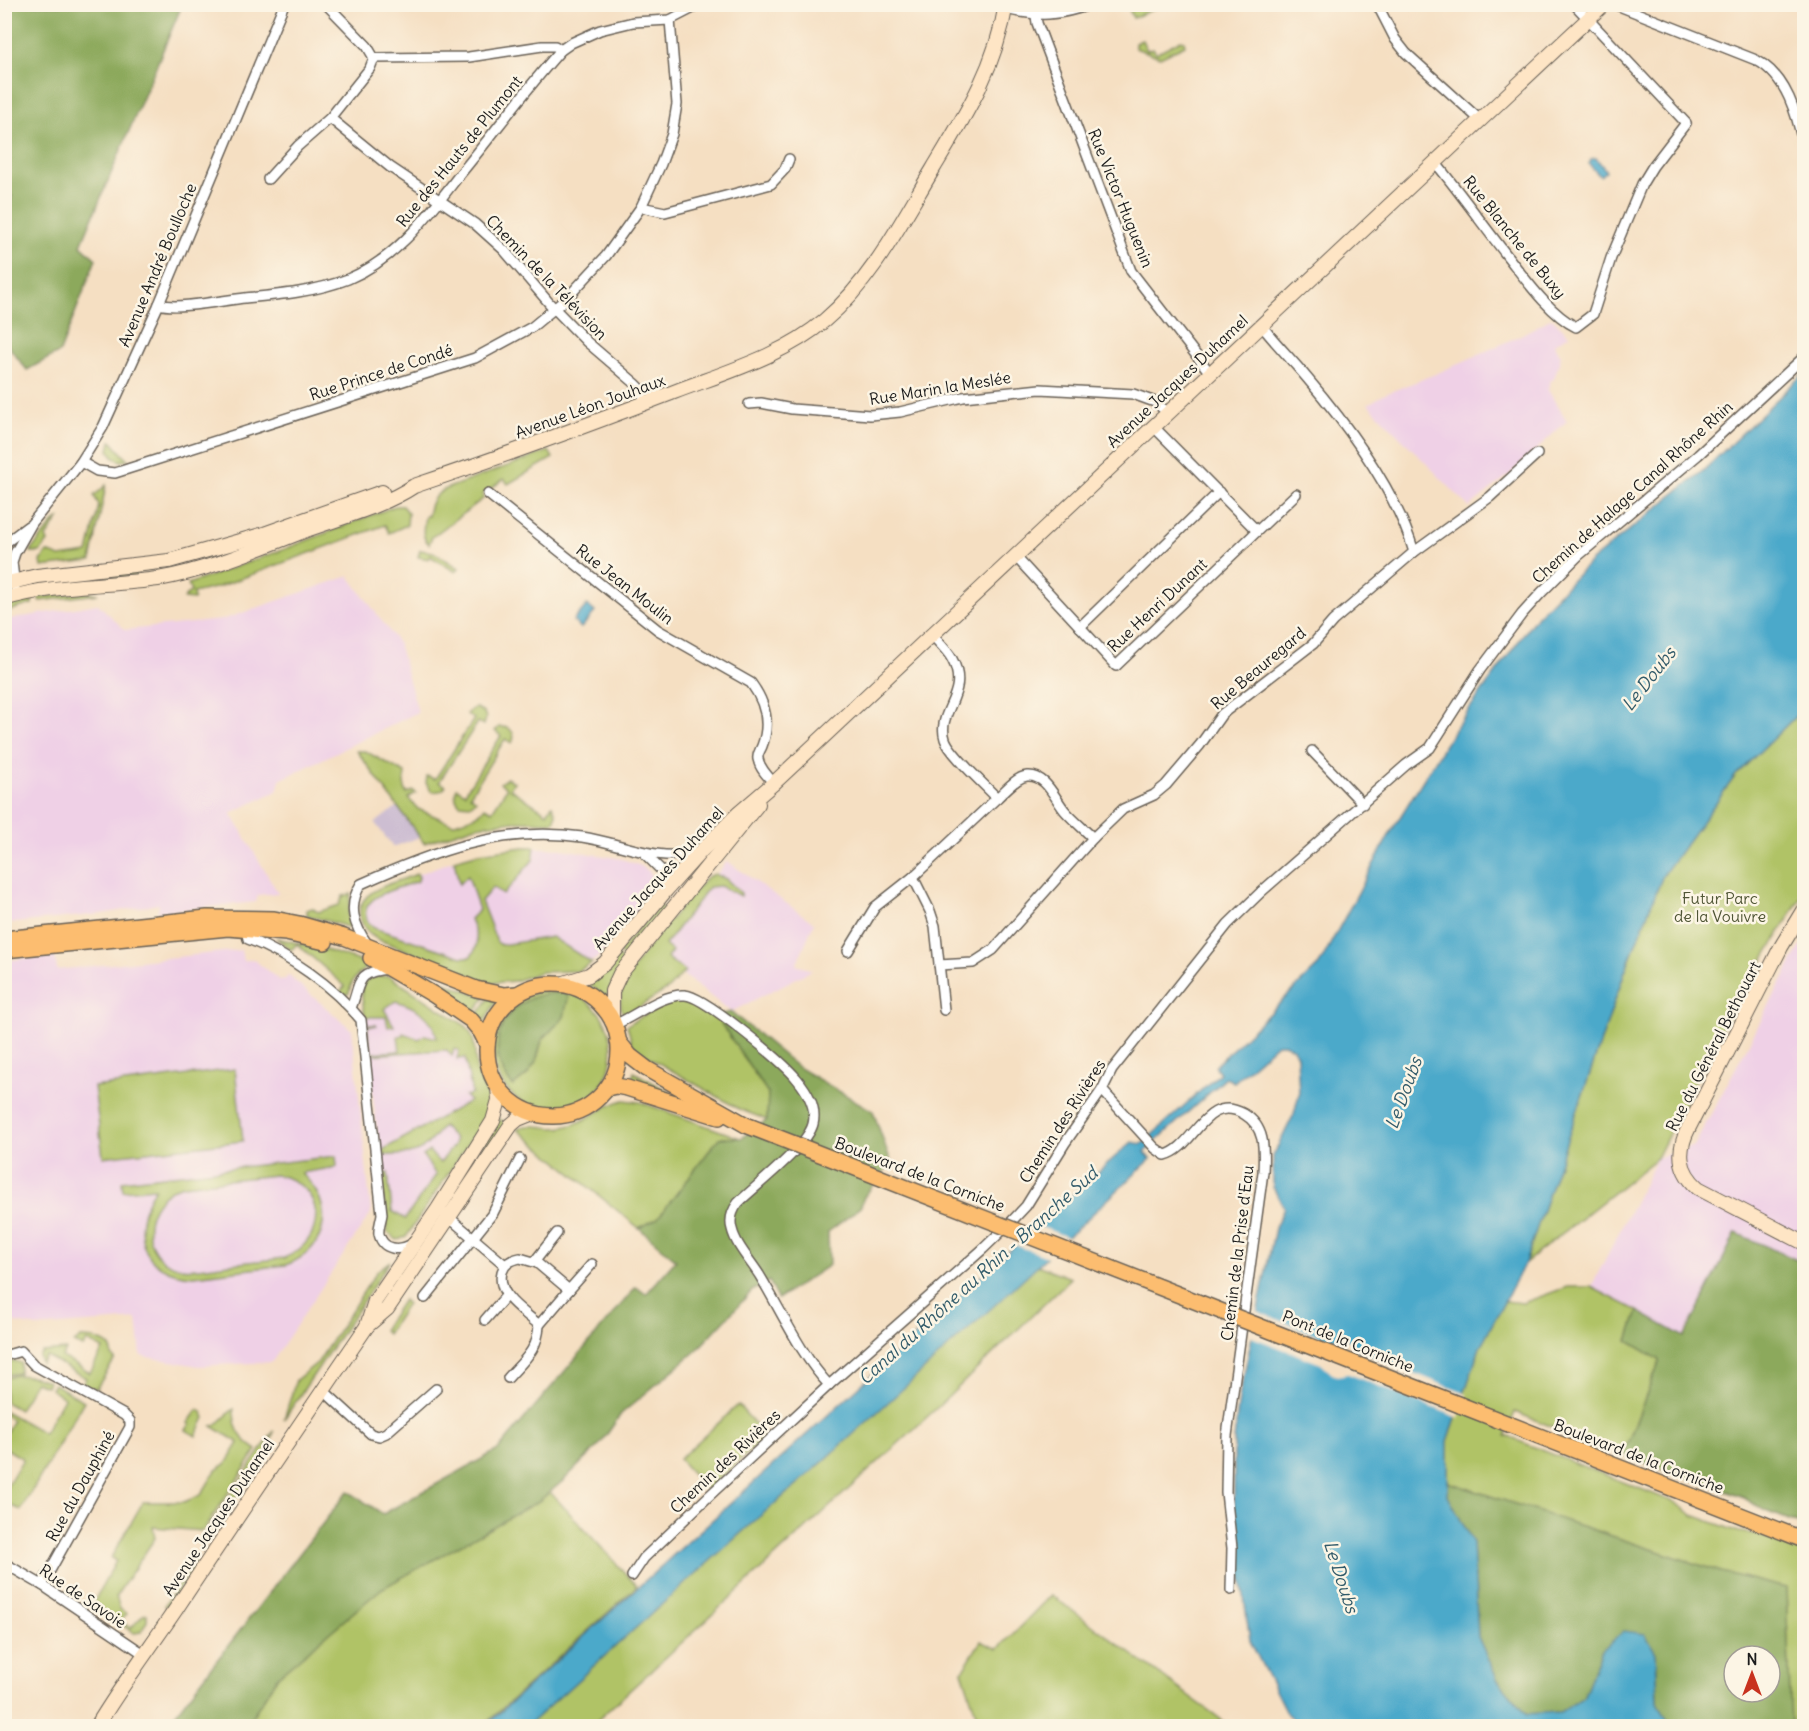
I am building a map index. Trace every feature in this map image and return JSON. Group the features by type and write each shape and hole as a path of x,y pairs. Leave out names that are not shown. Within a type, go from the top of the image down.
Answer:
{"main road":[{"name":"Avenue Jacques Duhamel","path":"561,984 584,978 594,972 615,951 666,890 744,823 774,783 1604,4"},
{"name":"Avenue Léon Jouhaux","path":"10,597 160,578 192,571 400,495 414,486 645,403 789,345 824,321 855,290 881,255 979,92 994,55 1006,7"},
{"path":"9,577 169,561 261,535 379,493 414,486"},
{"name":"Avenue Jacques Duhamel","path":"613,1023 612,991 620,974 707,856"},
{"name":"Rue du Général Bethouart","path":"1804,909 1781,947 1683,1140 1680,1156 1684,1171 1694,1184 1804,1244"},
{"path":"4,939 185,920 253,918 299,924 344,937 476,989 504,995 517,994"},
{"path":"4,950 211,929 246,929 312,938 366,956 391,968 471,1020 487,1044"},
{"path":"561,984 582,990 604,1008 613,1023 618,1041 616,1068 607,1088 589,1105 574,1112 550,1116 533,1113 514,1103 498,1088 489,1069 487,1044 495,1017 517,994 535,986 561,984"},
{"name":"Boulevard de la Corniche","path":"618,1041 641,1065 742,1124"},
{"name":"Boulevard de la Corniche","path":"607,1088 616,1086 627,1088 742,1124 1223,1311"},
{"name":"Avenue Jacques Duhamel","path":"97,1726 115,1695 367,1326 387,1309 493,1121 499,1100 498,1088"},
{"name":"Avenue Jacques Duhamel","path":"367,1326 375,1301 414,1243 443,1213 511,1125 518,1119 533,1113"},
{"name":"Pont de la Corniche","path":"1223,1311 1460,1405"},
{"name":"Boulevard de la Corniche","path":"1460,1405 1804,1540"}],"street":[{"name":"Avenue André Boulloche","path":"32,523 81,462 103,427 159,304 284,4"},
{"path":"268,179 298,146 330,118 370,68 374,58 368,46 326,4"},
{"name":"Rue des Hauts de Plumont","path":"159,304 165,306 288,294 328,286 349,278 390,255 420,224 561,50 581,38 620,24 670,20 701,4"},
{"path":"1006,7 1036,16 1060,13 1092,4"},
{"path":"1377,4 1395,39 1406,53 1480,120"},
{"path":"1574,4 1587,20"},
{"path":"1614,4 1756,60 1768,68 1777,76 1788,96 1804,147"},
{"name":"Rue Victor Huguenin","path":"1036,16 1131,271 1210,373"},
{"name":"Rue Prince de Condé","path":"81,462 97,471 115,472 475,358 532,327 567,298 606,256 641,207 661,164 675,119 676,83 670,20"},
{"name":"Rue Blanche de Buxy","path":"1435,162 1527,282 1546,303 1569,324 1576,327 1593,314 1611,258 1642,184 1686,123 1587,20"},
{"path":"374,58 469,57 542,46 555,46 561,50"},
{"name":"Chemin de la Télévision","path":"330,118 378,158 475,224 504,250 587,342 636,384 645,403"},
{"path":"641,207 665,212 771,184 785,168 789,159"},
{"path":"1262,326 1308,379 1378,475 1407,527 1414,552"},
{"name":"Chemin de Halage Canal Rhône Rhin","path":"1430,748 1480,670 1522,614 1541,593 1578,556 1698,455 1804,357"},
{"name":"Rue Marin la Meslée","path":"749,404 761,403 870,415 900,412 963,397 1040,389 1133,394 1155,402 1167,412"},
{"path":"1153,426 1257,531"},
{"name":"Rue Beauregard","path":"939,965 973,963 993,950 1093,838 1123,809 1160,791 1200,745 1222,714 1313,644 1333,621 1414,552 1490,497 1537,454"},
{"path":"1080,627 1219,492"},
{"name":"Rue Jean Moulin","path":"488,494 658,630 751,684 761,698 766,713 765,734 758,753 758,760 774,783"},
{"name":"Rue Henri Dunant","path":"1015,555 1116,666 1296,494"},
{"path":"4,544 32,523"},
{"path":"10,597 9,577 12,562 32,523"},
{"path":"931,634 952,658 958,675 956,695 943,727 945,741 997,798"},
{"name":"Chemin des Rivières","path":"632,1576 644,1558 829,1385 1010,1223 1026,1206 1065,1143 1102,1090 1112,1070 1228,924 1261,892 1407,765 1430,748"},
{"path":"1312,751 1363,804"},
{"path":"848,951 875,907 913,877 997,798 1023,777 1036,777 1046,784 1066,812 1093,838"},
{"path":"369,947 359,933 353,914 354,903 361,884 468,843 503,836 582,837 645,854 707,856"},
{"path":"645,854 662,871 666,890"},
{"path":"913,877 935,926 944,1010"},
{"path":"246,929 248,939 263,945 279,956 294,961 351,1008 361,1020 382,1214 379,1233 385,1244 392,1248 405,1248 414,1243"},
{"path":"351,1008 357,986 363,976 376,970 391,968"},
{"path":"613,1023 674,995 692,996 708,1005 785,1066 808,1095 814,1114 809,1133 778,1167 738,1203 733,1209 731,1223 737,1241 811,1363 829,1385"},
{"name":"Chemin de la Prise d'Eau","path":"1102,1090 1145,1138 1165,1155 1174,1154 1200,1124 1208,1117 1224,1110 1232,1110 1249,1117 1257,1125 1264,1144 1263,1172 1227,1436 1226,1500 1232,1548 1231,1590"},
{"path":"425,1298 493,1214 520,1159"},
{"path":"443,1213 505,1265"},
{"path":"535,1261 557,1233"},
{"path":"539,1324 506,1296 501,1279 505,1265 520,1258 535,1261 569,1290"},
{"path":"508,1378 534,1349 539,1336 539,1324 592,1264"},
{"path":"484,1320 506,1296"},
{"name":"Rue du Dauphiné","path":"4,1356 21,1351 34,1365 124,1415 130,1423 130,1427 42,1585"},
{"path":"323,1390 371,1434 379,1436 386,1433 436,1389"},
{"name":"Rue de Savoie","path":"4,1563 42,1585 144,1654"}],"shaded area":[{"path":"1552,318 1569,335 1554,344 1561,356 1548,390 1567,421 1509,475 1469,507 1368,404 1385,394 1517,337"},
{"path":"349,576 398,643 418,712 280,780 277,791 231,813 278,893 258,895 256,902 158,912 159,904 101,914 5,924 5,620 98,604 125,630 222,620"},
{"path":"397,807 420,837 393,847 375,823"},
{"path":"523,847 561,849 622,859 649,871 655,891 595,960 502,975 377,939 369,935 361,921 360,905 371,893 454,860 479,853"},
{"path":"727,861 814,923 796,965 812,970 731,1012 656,954"},
{"path":"1804,940 1804,1263 1736,1233 1683,1337 1643,1313 1591,1287 1657,1158 1694,1146"},
{"path":"241,950 243,961 253,959 279,980 286,979 288,975 352,1030 371,1213 272,1362 199,1366 141,1356 137,1319 37,1327 5,1321 4,961 55,955 57,970"},
{"path":"378,978 463,1041 479,1115 395,1237 388,1232 362,995"}],"green space":[{"path":"4,5 182,5 81,245 96,259 60,352 27,370 5,342 5,221 12,196 4,192"},
{"path":"1127,5 1163,5 1133,18"},
{"path":"1142,40 1147,50 1153,48 1156,53 1181,40 1185,45 1160,57 1135,48 1135,43"},
{"path":"111,441 128,460 121,461 114,458 109,450"},
{"path":"549,451 553,458 508,484 504,479 482,495 484,498 432,537 429,544 426,541 423,531 425,516 428,516 430,507 439,493"},
{"path":"106,485 91,561 42,567 41,561 47,552 60,557 88,553 99,505 94,496"},
{"path":"395,506 402,506 408,513 407,525 389,533 385,525 218,587 193,593 194,600 184,599 191,592 188,584"},
{"path":"59,519 46,537 48,542 40,552 31,552 56,520"},
{"path":"420,550 433,552 459,568 456,572 430,556 429,559 418,557"},
{"path":"126,571 137,572 137,575 39,586 40,581"},
{"path":"85,592 98,594 39,600 39,597"},
{"path":"33,597 32,604 5,612 5,604"},
{"path":"476,708 484,712 486,718 484,725 478,722 439,782 446,786 439,791 431,791 426,783 427,776 435,779 474,719 467,714"},
{"name":"Futur Parc de la Vouivre","path":"1804,708 1804,892 1721,1030 1657,1158 1525,1263 1625,971 1663,875 1736,775"},
{"path":"499,727 512,731 514,736 512,743 505,739 470,795 476,800 470,805 460,804 456,796 457,788 465,793 501,736 495,731"},
{"path":"357,751 365,751 405,773 406,793 414,791 416,793 408,798 418,809 453,824 475,816 485,807 492,811 507,788 500,783 507,778 514,782 510,789 547,813 552,805 556,813 555,820 552,822 514,821 476,826 424,843"},
{"path":"535,847 533,860 503,895 493,887 481,901 497,942 501,945 552,937 592,963 578,971 541,972 515,981 490,983 377,939 362,924 360,907 371,893 417,874 418,881 376,897 366,909 368,922 374,928 462,957 470,957 477,943 470,919 479,910 468,876 459,884 454,860 479,853"},
{"path":"715,874 726,879 741,893 741,896 720,886 709,887 665,945 672,951 667,958 685,971 668,989 625,1016 621,1009 621,997 631,971 674,915 707,877"},
{"path":"351,894 348,916 351,928 307,915 307,910 312,908 318,912 339,905 343,896"},
{"path":"659,904 667,911 627,959 619,952"},
{"path":"276,938 320,948 368,964 368,967 356,978 349,993 344,996 339,993 345,986 297,944 291,950"},
{"path":"616,955 624,962 606,997 585,982"},
{"path":"396,965 485,997 473,1015"},
{"path":"389,976 466,1026 470,1031 478,1075 489,1102 484,1120 406,1237 397,1240 387,1232 381,1175 388,1173 392,1211 405,1219 436,1175 423,1156 429,1151 440,1163 454,1145 455,1139 443,1126 428,1144 416,1152 379,1156 379,1152 470,1101 465,1096 472,1094 465,1058 457,1059 459,1050 454,1049 452,1056 447,1050 369,1055 366,1025 377,1025 367,1027 371,1053 400,1051 398,1036 403,1033 419,1039 425,1035 437,1038 428,1018 410,1006 396,1001 384,1009 394,1026 388,1027 386,1017 365,1017 362,987 370,979"},
{"path":"553,989 579,996 598,1011 609,1031 612,1052 608,1074 596,1092 577,1104 552,1109 527,1104 508,1091 497,1072 493,1051 497,1029 508,1010 527,996","holes":["568,998 564,1017 542,1040 536,1062 527,1075 513,1086 503,1073 498,1059 501,1028"]},
{"path":"553,993 567,994 564,1017 542,1040 536,1062 527,1075 513,1086 503,1071 498,1056 498,1041 502,1027 510,1014 521,1004"},
{"path":"490,997 497,1000 483,1024 475,1018"},
{"path":"679,999 700,1004 716,1016 768,1093 767,1120 739,1109 636,1050 627,1025 668,1001"},
{"path":"731,1012 799,1068 873,1111 891,1162 864,1197 860,1208 828,1232 829,1265 778,1299 769,1281 752,1291 696,1351 621,1414 601,1443 563,1481 539,1501 381,1589 278,1676 246,1726 166,1726 348,1491 383,1514 498,1450 636,1287 646,1294 676,1260 639,1228 658,1218 719,1138 741,1138 767,1120 768,1093 716,1016"},
{"path":"235,1069 243,1141 103,1157 94,1087"},
{"path":"634,1072 676,1096 631,1083"},
{"path":"624,1100 640,1102 740,1138 719,1138 658,1218 639,1228 517,1129 528,1126 558,1128 573,1125"},
{"path":"499,1119 507,1124 449,1207 448,1205"},
{"path":"336,1156 337,1167 301,1173 312,1185 319,1198 323,1211 323,1224 312,1248 301,1257 286,1265 194,1276 176,1274 161,1267 151,1258 144,1247 141,1233 142,1218 155,1188 123,1191 122,1181","holes":["275,1175 292,1180 304,1188 312,1200 316,1212 315,1226 299,1250 284,1258 186,1269 167,1262 156,1253 150,1241 151,1214 158,1202 169,1192 183,1185"]},
{"path":"1736,1233 1804,1263 1804,1526 1717,1487 1623,1455 1660,1360 1628,1341 1638,1311 1684,1337"},
{"path":"390,1261 284,1419 296,1380 318,1362 377,1271"},
{"path":"1037,1265 1071,1278 939,1406 591,1726 527,1726 815,1469"},
{"path":"1567,1287 1591,1287 1638,1311 1628,1341 1660,1360 1623,1455 1515,1412 1506,1436 1674,1502 1693,1515 1739,1532 1758,1534 1804,1553 1804,1726 1791,1726 1786,1588 1721,1572 1448,1482 1448,1441 1480,1347 1505,1301 1523,1303"},
{"path":"403,1300 407,1304 387,1334 383,1330"},
{"path":"81,1338 102,1341 110,1347 115,1359 96,1389 82,1386 86,1378 46,1356 41,1363 39,1356 42,1352 66,1350 62,1357 90,1373 103,1349 87,1341 83,1347 74,1343"},
{"path":"15,1361 21,1363 19,1373 5,1375 5,1363"},
{"path":"16,1375 49,1381 46,1386 35,1382 19,1410 5,1402 5,1378"},
{"path":"54,1384 84,1401 21,1510 5,1503 5,1489 23,1459 5,1448 5,1435 12,1421 5,1415 5,1411 44,1433 64,1398 51,1389"},
{"path":"738,1405 766,1436 707,1490 679,1459"},
{"path":"198,1409 205,1418 196,1436 186,1430"},
{"path":"234,1409 239,1433 257,1450 203,1531 153,1527 155,1538 116,1596 120,1609 127,1614 121,1621 131,1628 143,1615 147,1614 147,1621 141,1632 134,1633 92,1605 116,1561 111,1558 143,1502 184,1502 201,1495 216,1470 226,1464 239,1443 212,1426"},
{"path":"274,1431 265,1458 207,1534 207,1530"},
{"path":"1448,1482 1721,1572 1786,1588 1791,1726 1670,1726 1658,1701 1656,1653 1602,1650 1583,1698 1560,1712 1527,1714 1497,1679 1478,1637 1473,1543 1448,1497"},
{"path":"550,1492 637,1586 483,1726 246,1726 278,1676 381,1589 539,1501"},
{"path":"195,1559 196,1563 168,1607 164,1606"},
{"path":"1051,1595 1230,1726 980,1726 962,1671 981,1641 998,1649"}],"water":[{"path":"1596,158 1606,171 1600,176 1589,164 1591,159"},
{"name":"Le Doubs","path":"1804,373 1804,708 1736,775 1663,875 1625,971 1525,1263 1480,1347 1448,1441 1448,1496 1473,1543 1478,1637 1497,1679 1527,1714 1560,1712 1583,1698 1602,1650 1624,1631 1645,1634 1656,1653 1658,1701 1670,1726 1301,1726 1287,1714 1250,1641 1234,1524 1234,1440 1239,1398 1275,1228 1284,1208 1273,1187 1273,1156 1294,1114 1299,1094 1297,1056 1293,1048 1285,1044 1277,1044 1234,1082 1226,1078 1155,1142 1145,1152 1151,1159 1007,1294 527,1726 485,1726 1033,1229 1132,1142 1142,1144 1220,1073 1215,1066 1319,965 1392,830 1454,730 1537,616 1591,561 1705,469"},
{"path":"587,605 595,612 581,628 573,621"}],"pier":[{"path":"1034,1224 1070,1238 1050,1258 1012,1244"},
{"path":"1254,1310 1330,1340 1340,1337 1347,1339 1358,1351 1467,1394 1459,1418 1348,1374 1337,1376 1321,1364 1249,1336"}],"water label":[{"name":"Canal du Rhône au Rhin - Branche Sud","path":"978,1276"}]}
